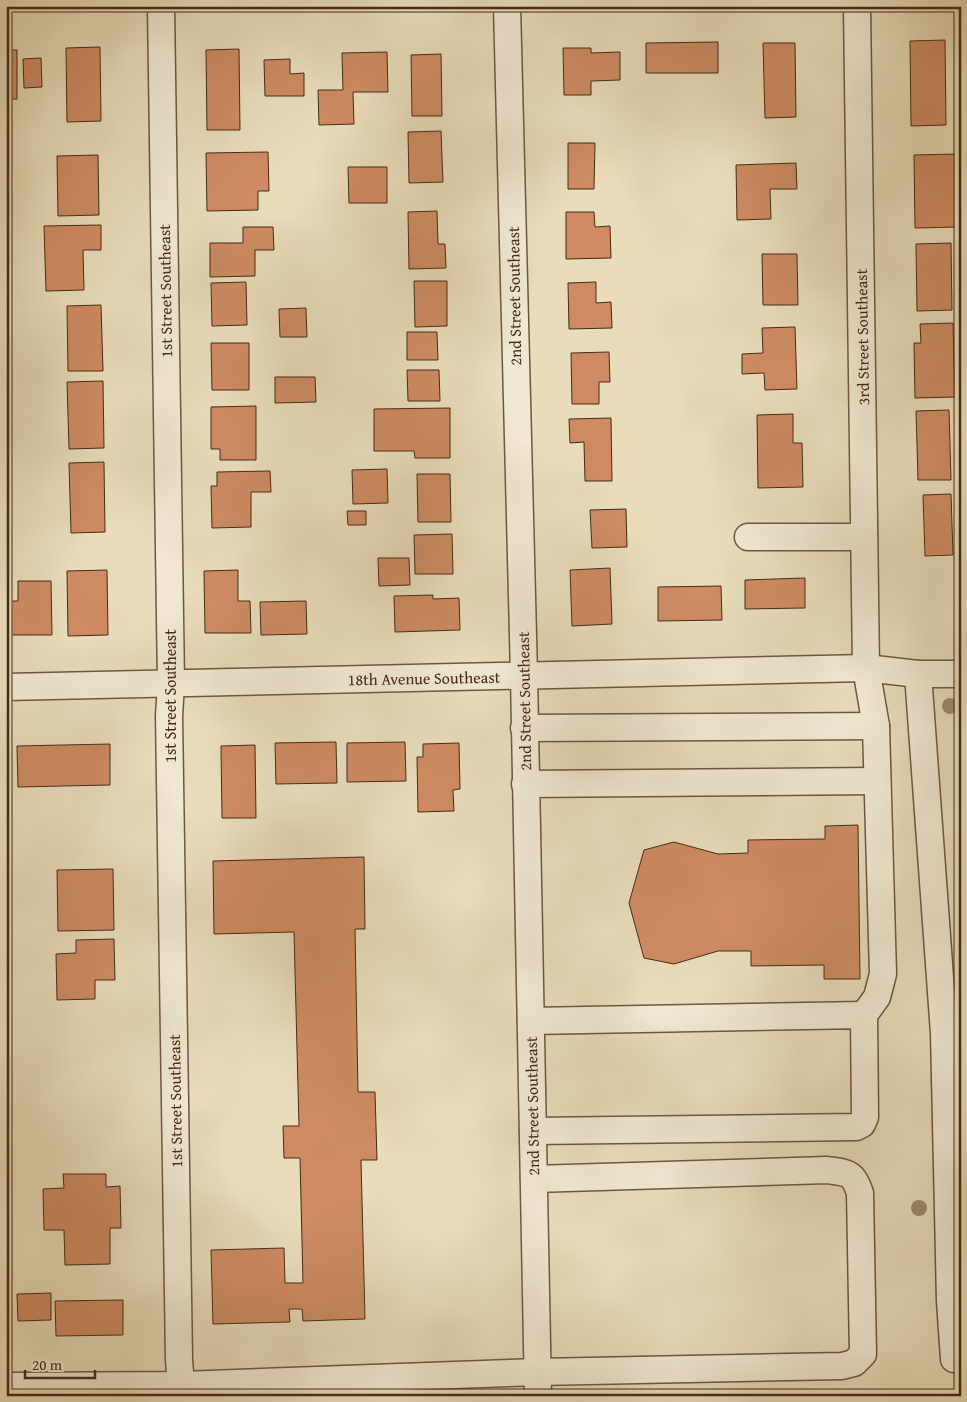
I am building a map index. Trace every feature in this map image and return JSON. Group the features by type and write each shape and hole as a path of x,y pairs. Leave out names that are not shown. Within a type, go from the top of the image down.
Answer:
{"street":[{"name":"1st Street Southeast","path":"161,6 171,684 169,726 178,1340 181,1385"},
{"name":"2nd Street Southeast","path":"507,6 524,675 538,1384"},
{"name":"3rd Street Southeast","path":"857,6 866,668 876,726 876,781 883,974 877,997 864,1015"},
{"path":"748,537 864,537"},
{"name":"18th Avenue Southeast","path":"6,687 866,668 918,674 961,674"},
{"path":"918,674 944,1033 950,1301 954,1359 961,1359"},
{"path":"524,728 876,726"},
{"path":"525,784 876,781"},
{"path":"531,1021 864,1015 865,1117 862,1124 856,1127 533,1131"},
{"path":"6,1380 7,1386 538,1384 842,1366 854,1363 863,1354 860,1193 856,1180 846,1172 827,1170 534,1179"}],"building":[{"path":"945,40 946,125 911,126 910,41"},
{"path":"718,42 718,73 646,73 646,43"},
{"path":"763,43 795,43 796,117 765,118"},
{"path":"100,47 101,121 67,122 66,48"},
{"path":"563,48 591,48 591,53 620,52 620,80 591,81 591,95 564,95"},
{"path":"239,49 240,130 207,130 206,50"},
{"path":"6,50 17,50 17,99 6,99"},
{"path":"387,52 388,92 353,92 354,124 319,125 318,90 343,90 342,53"},
{"path":"441,54 442,116 412,116 411,55"},
{"path":"41,58 42,87 24,88 23,59"},
{"path":"290,59 290,74 304,73 304,96 265,96 264,60"},
{"path":"441,131 443,182 409,183 408,132"},
{"path":"568,143 595,143 594,189 568,189"},
{"path":"268,152 269,191 258,191 258,210 207,211 206,153"},
{"path":"956,154 958,227 915,228 914,155"},
{"path":"98,155 99,215 58,216 57,156"},
{"path":"796,163 797,189 770,189 771,219 737,220 736,165"},
{"path":"348,167 387,167 387,203 349,203"},
{"path":"437,211 438,244 445,244 446,268 409,269 408,212"},
{"path":"566,212 594,212 595,227 610,226 611,258 566,259"},
{"path":"101,225 101,250 83,250 84,290 46,291 44,226"},
{"path":"243,227 273,227 274,250 255,250 255,276 210,277 210,243 243,243"},
{"path":"951,243 952,310 917,311 916,244"},
{"path":"762,254 797,254 798,305 763,305"},
{"path":"414,281 447,281 447,326 415,327"},
{"path":"246,282 247,325 212,326 211,283"},
{"path":"596,282 596,303 611,302 612,328 569,329 568,283"},
{"path":"101,305 103,371 68,371 67,306"},
{"path":"306,308 307,337 280,337 279,309"},
{"path":"953,323 955,397 915,398 914,343 921,343 920,324"},
{"path":"795,327 797,389 765,390 764,373 742,374 742,354 763,353 762,328"},
{"path":"407,332 437,332 438,360 407,360"},
{"path":"211,343 249,343 249,390 212,390"},
{"path":"609,352 610,382 599,382 599,404 572,404 571,353"},
{"path":"407,370 439,370 440,401 408,401"},
{"path":"275,377 315,377 316,402 275,403"},
{"path":"103,381 104,448 69,449 67,382"},
{"path":"256,406 256,460 220,460 220,449 211,449 211,407"},
{"path":"450,408 450,458 415,458 414,451 374,451 374,409"},
{"path":"949,410 951,480 918,480 916,411"},
{"path":"793,414 793,443 802,443 803,487 758,488 757,415"},
{"path":"611,418 612,481 585,481 584,442 570,443 569,419"},
{"path":"104,462 105,532 71,533 69,463"},
{"path":"387,469 388,503 353,504 352,470"},
{"path":"270,471 271,492 251,492 251,527 212,528 211,486 217,486 217,472"},
{"path":"417,474 450,474 451,522 418,522"},
{"path":"951,494 953,555 925,556 923,495"},
{"path":"626,509 627,547 592,548 590,510"},
{"path":"347,511 366,511 366,525 348,525"},
{"path":"452,534 453,574 415,574 414,535"},
{"path":"378,558 409,558 410,585 379,586"},
{"path":"610,568 612,624 572,626 570,570"},
{"path":"107,570 108,635 68,636 67,571"},
{"path":"238,570 238,601 250,601 251,633 205,633 204,571"},
{"path":"805,578 805,608 745,609 745,580"},
{"path":"18,581 51,581 52,635 6,635 6,601 18,601"},
{"path":"721,586 722,620 658,621 658,587"},
{"path":"433,595 433,599 459,598 460,630 395,632 394,596"},
{"path":"306,601 307,634 261,635 260,602"},
{"path":"336,742 337,783 276,784 275,743"},
{"path":"405,742 406,781 347,782 347,743"},
{"path":"459,743 460,789 453,790 454,811 418,812 417,757 423,757 423,744"},
{"path":"110,744 110,785 18,787 17,746"},
{"path":"255,745 256,818 222,818 221,746"},
{"path":"957,753 961,753 961,821 958,821"},
{"path":"858,825 860,979 824,979 824,965 751,966 751,951 718,951 674,964 644,958 629,903 644,850 674,842 718,854 748,853 748,840 825,839 825,826"},
{"path":"364,857 365,929 355,929 358,1092 375,1092 377,1160 361,1160 365,1319 303,1321 302,1309 289,1309 290,1322 213,1324 211,1250 284,1248 285,1283 303,1283 300,1158 284,1158 283,1126 299,1126 294,932 214,934 213,861"},
{"path":"113,869 114,930 58,931 57,870"},
{"path":"114,939 115,980 95,980 95,999 57,1000 56,954 76,953 76,940"},
{"path":"63,1174 106,1174 106,1187 120,1186 121,1228 110,1228 110,1264 65,1265 64,1230 44,1230 43,1189 64,1188"},
{"path":"51,1293 51,1320 18,1321 17,1294"},
{"path":"123,1300 123,1335 56,1336 55,1301"}]}
